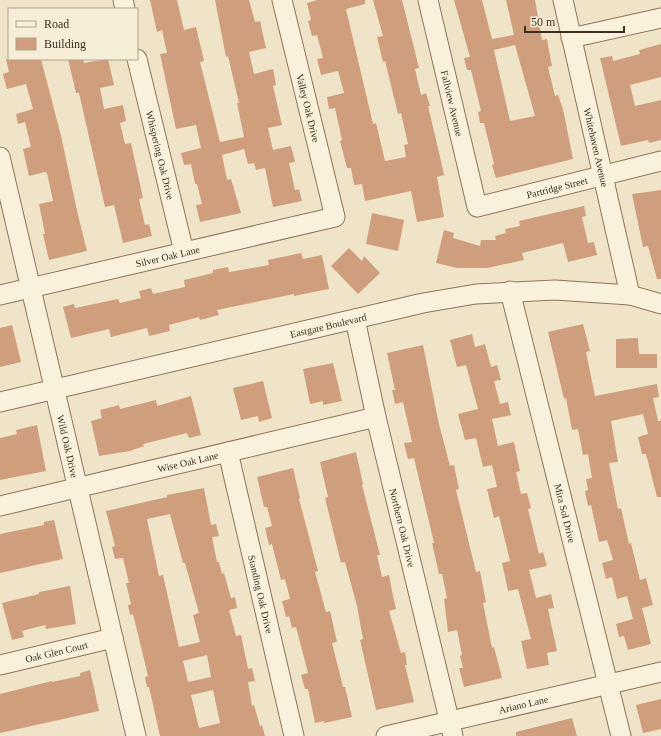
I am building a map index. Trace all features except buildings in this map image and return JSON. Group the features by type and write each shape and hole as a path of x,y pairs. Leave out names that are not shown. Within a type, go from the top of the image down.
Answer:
{"street":[{"name":"Valley Oak Drive","path":"282,0 335,217"},
{"name":"Fallview Avenue","path":"428,0 477,206"},
{"name":"Whitehaven Avenue","path":"563,0 630,295"},
{"path":"571,38 661,18"},
{"name":"Whispering Oak Drive","path":"137,60 184,252"},
{"name":"Wild Oak Drive","path":"0,157 136,736"},
{"name":"Partridge Street","path":"477,206 661,161"},
{"name":"Silver Oak Lane","path":"0,295 335,217"},
{"name":"Eastgate Boulevard","path":"0,402 444,299 510,291 555,290 630,295 661,304"},
{"name":"Mira Sol Drive","path":"510,291 620,736"},
{"name":"Northern Oak Drive","path":"355,319 376,417 451,729"},
{"name":"Wise Oak Lane","path":"0,506 376,417"},
{"name":"Standing Oak Drive","path":"228,452 294,736"},
{"name":"Oak Glen Court","path":"0,665 113,638"},
{"name":"Ariano Lane","path":"386,736 451,729 608,684 661,672"}]}
